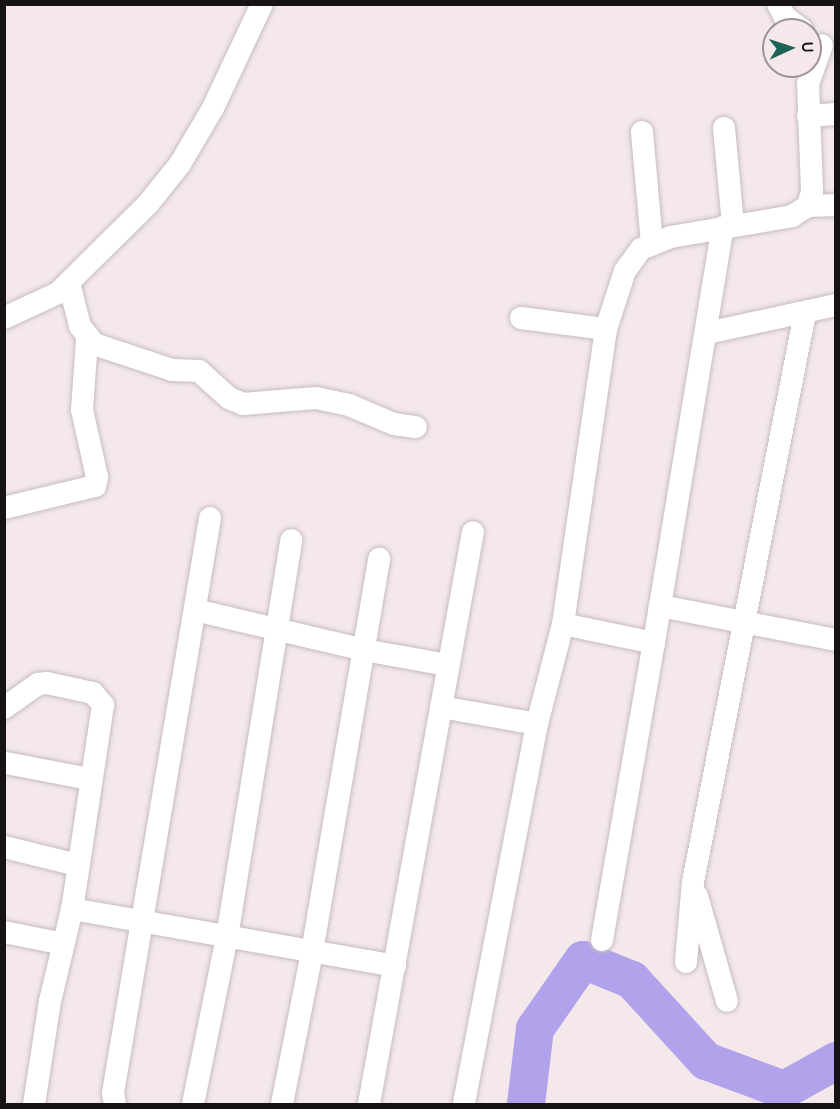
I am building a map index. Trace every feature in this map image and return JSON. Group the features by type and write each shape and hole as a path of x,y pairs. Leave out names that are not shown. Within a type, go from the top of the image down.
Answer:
{"street":[{"path":"4,318 36,306 69,283 122,233 180,164 219,98 262,4"},
{"path":"778,4 786,18"},
{"path":"808,206 812,190 807,84 809,78"},
{"path":"808,116 836,114"},
{"path":"602,940 707,333 728,226 724,128"},
{"path":"642,132 651,245"},
{"path":"464,1104 537,724 563,624 606,329 625,271 641,249 651,245 728,226 792,216 808,206 836,206"},
{"path":"4,508 95,486 97,477 82,410 87,340 69,283"},
{"path":"707,333 836,305"},
{"path":"686,962 693,882 805,313"},
{"path":"521,318 606,329"},
{"path":"87,340 172,370 199,371 234,402 316,398 349,405 394,424 416,427"},
{"path":"115,1104 113,1093 210,518"},
{"path":"369,1104 472,532"},
{"path":"193,1104 227,937 274,630 291,540"},
{"path":"282,1104 312,952 379,559"},
{"path":"660,606 744,625 836,640"},
{"path":"195,610 363,650 447,665"},
{"path":"563,624 654,643"},
{"path":"4,708 38,684 47,683 93,693 100,698 103,705 89,779 72,909 50,1001 46,1046 34,1104"},
{"path":"441,707 537,724"},
{"path":"6,763 89,779"},
{"path":"4,847 78,865"},
{"path":"693,882 727,1001"},
{"path":"72,909 394,966"},
{"path":"4,932 64,944"}],"waterway":[{"path":"526,1104 535,1029 583,960 632,980 706,1061 784,1090 836,1061"}]}
